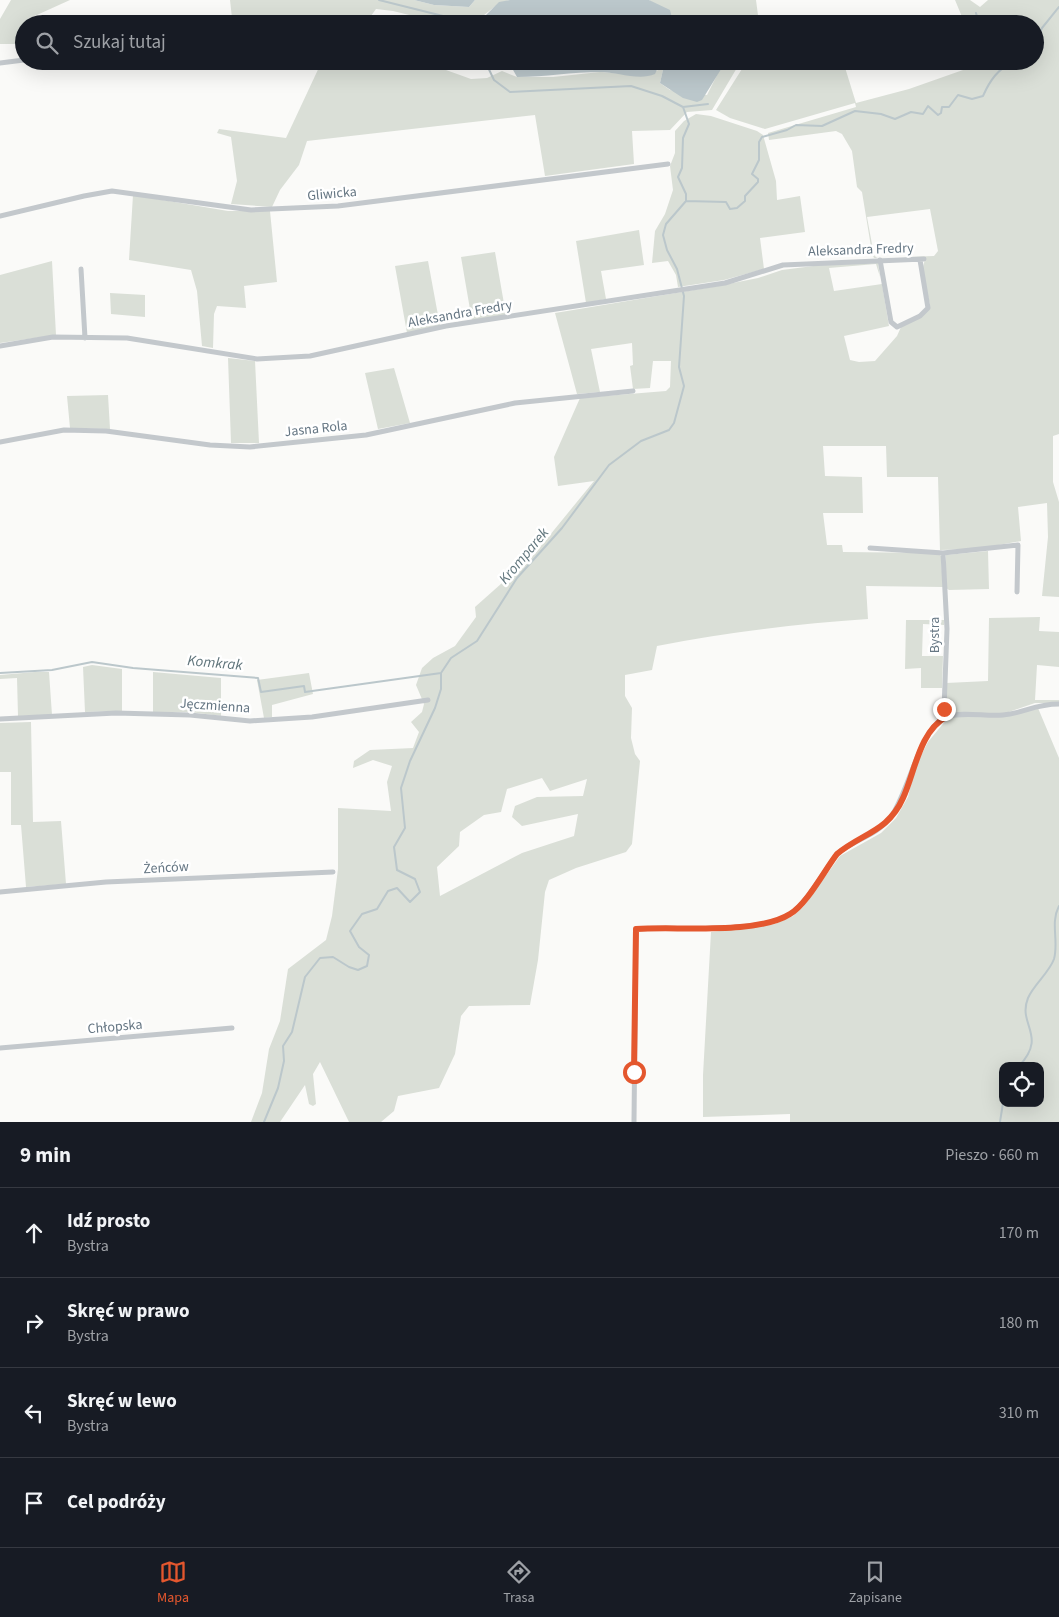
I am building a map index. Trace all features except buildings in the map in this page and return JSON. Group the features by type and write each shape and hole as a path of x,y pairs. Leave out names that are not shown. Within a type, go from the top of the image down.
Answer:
{"street":[{"path":"0,62 15,61"},
{"name":"Gliwicka","path":"0,216 112,191 251,210 338,206 668,164"},
{"name":"Aleksandra Fredry","path":"0,346 53,337 85,338 146,340 257,359 310,356 446,326 726,283 784,265 880,260 922,260 928,308 920,316 897,327 891,322 880,260"},
{"path":"80,269 85,338"},
{"name":"Jasna Rola","path":"0,442 64,430 106,431 210,445 250,447 366,435 516,403 633,391"},
{"path":"870,548 943,553 1018,545 1016,592"},
{"name":"Bystra","path":"943,553 947,629 944,709 946,717"},
{"name":"Jęczmienna","path":"0,719 39,719 116,713 190,715 250,721 312,717 428,700"},
{"path":"634,1122 636,929 736,927 773,921 791,914 837,854 845,847 881,827 893,814 904,797 912,768 938,722 946,717 1003,715 1039,705 1059,704"},
{"name":"Żeńców","path":"0,892 106,882 333,872"},
{"name":"Chłopska","path":"0,1048 232,1028"}],"shaded area":[{"path":"11,0 70,0 37,15 15,15 15,44 0,44 0,19"},
{"path":"230,0 414,0 434,5 469,7 475,0 510,0 496,6 484,15 409,15 376,9 372,15 232,15"},
{"path":"414,0 475,0 469,7 434,5"},
{"path":"510,0 649,0 670,10 671,15 486,15 499,2"},
{"path":"649,0 756,0 758,15 668,15"},
{"path":"955,0 970,0 980,7 988,0 1059,0 1059,434 1053,436 1053,482 1059,502 1059,597 1042,596 1048,537 1047,503 1018,507 1021,541 976,549 940,550 938,477 887,477 886,446 823,446 825,476 862,477 863,513 823,513 827,545 842,545 843,552 938,553 941,556 943,587 866,586 868,619 762,629 657,646 652,670 625,675 625,696 632,708 631,738 635,754 640,761 632,844 626,852 576,868 549,880 545,892 538,960 530,1005 469,1006 461,1016 455,1054 439,1088 398,1096 394,1111 381,1122 349,1122 320,1062 313,1074 316,1104 313,1106 309,1104 305,1085 280,1122 251,1122 262,1093 269,1049 280,1021 288,969 326,940 332,916 338,869 338,808 391,811 387,782 392,766 373,760 353,768 354,761 370,750 413,748 419,732 411,722 422,712 424,704 416,685 422,668 433,658 455,646 476,617 475,607 502,583 523,568 594,481 558,486 554,457 580,398 666,391 670,387 671,361 653,361 650,388 633,389 630,366 633,365 632,343 591,349 600,392 577,394 555,313 718,286 758,278 782,270 821,265 878,263 880,277 876,264 829,268 834,291 882,284 889,326 844,336 850,360 859,362 875,361 897,336 901,327 920,317 930,305 922,271 925,259 904,257 934,256 938,251 930,209 867,217 874,255 877,258 874,258 872,253 862,192 857,187 852,151 842,134 836,131 769,140 768,133 856,107 855,103 765,129 730,118 716,110 741,70 846,70 856,103 909,89 963,70 1044,70 1044,15 961,15","holes":["542,778 550,791 587,779 583,796 537,797 515,806 512,817 522,826 578,814 574,836 522,853 440,896 437,867 459,846 460,832 484,815 501,812 507,789"]},
{"path":"318,70 446,70 471,79 487,78 502,71 517,77 553,77 600,72 647,76 658,70 663,70 660,83 670,90 707,95 720,70 736,70 712,110 687,112 670,130 632,131 634,164 545,176 535,115 307,141 299,165 280,190 272,207 231,204 237,181 231,137 217,133 219,129 286,138"},
{"path":"513,70 657,70 655,74 642,77 600,72 517,77"},
{"path":"663,70 721,70 702,100 697,102 683,98 660,83"},
{"path":"696,114 711,116 757,131 763,135 776,181 777,200 800,196 805,232 760,238 764,269 724,280 678,287 676,275 668,261 652,263 655,231 665,214 673,190 670,166 675,153 675,131 684,121"},
{"path":"133,195 228,211 270,211 277,282 244,286 246,308 217,306 214,314 213,348 202,346 197,291 191,270 129,260"},
{"path":"639,230 644,265 601,271 606,299 586,303 576,241"},
{"path":"495,252 506,315 472,321 461,257"},
{"path":"52,261 56,335 0,343 0,275"},
{"path":"428,261 440,326 407,333 395,266"},
{"path":"110,293 145,295 145,317 111,314"},
{"path":"228,358 255,361 259,443 231,443"},
{"path":"394,368 410,423 378,429 365,373"},
{"path":"108,395 110,429 70,428 67,396"},
{"path":"988,551 989,589 949,590 946,588 946,555"},
{"path":"1040,617 1039,631 1059,632 1059,667 1037,665 1035,700 1059,700 1059,703 1035,703 1003,714 949,714 946,710 946,683 988,681 989,618"},
{"path":"906,620 944,620 944,625 923,624 922,656 943,656 942,688 921,688 921,668 905,669"},
{"path":"92,665 122,669 122,711 85,712 83,667"},
{"path":"49,672 52,715 18,716 17,678 0,679 0,675"},
{"path":"153,672 221,678 221,716 190,712 153,712"},
{"path":"309,673 313,694 272,705 272,717 264,718 257,680"},
{"path":"1038,708 1059,758 1059,1122 790,1122 790,1114 703,1117 703,1075 711,932 775,924 793,916 804,906 840,856 881,833 896,818 908,797 915,767 928,742 947,719 958,716 996,717"},
{"path":"31,722 33,822 61,821 66,884 26,887 21,825 11,825 11,772 0,772 0,723"}],"waterway":[{"name":"Kromparek","path":"379,0 439,15"},
{"path":"1044,26 1059,7"},
{"name":"Kromparek","path":"264,1122 278,1088 284,1061 283,1046 292,1032 305,977 320,958 333,957 358,970 367,966 369,955 359,947 350,931 362,914 377,909 388,891 397,888 410,902 420,892 415,879 397,870 394,847 405,828 401,788 410,761 435,708 441,689 441,673 451,658 477,641 517,578 562,528 609,465 641,441 669,430 674,423 684,386 679,367 684,296 677,269 667,250 663,235 666,224 686,201 686,194 678,177 682,168 683,138 689,124 683,107 662,96 631,86 510,92 494,80 489,70"},
{"path":"686,201 726,202 730,209 737,208 745,201 745,196 758,182 758,179 752,174 759,160 759,142 762,137 787,130 796,125 822,126 855,111 881,114 895,119 911,112 923,114 928,106 938,115 941,113 942,107 949,107 958,95 972,99 983,96 995,76 1001,70"},
{"path":"683,107 708,104"},
{"name":"Komkrak","path":"0,673 52,670 92,662 133,668 258,678 261,692 304,686 305,692 441,673"},
{"path":"1022,1062 1031,1046 1032,1038 1026,1016 1028,998 1054,959 1056,946 1055,919 1059,906"},
{"path":"1000,1122 1002,1107"}],"route":[{"path":"634,1072 636,929 736,927 773,921 791,914 804,900 837,854 845,847 873,833 888,821 904,797 912,768 918,755 938,722 946,717 944,709"}]}
